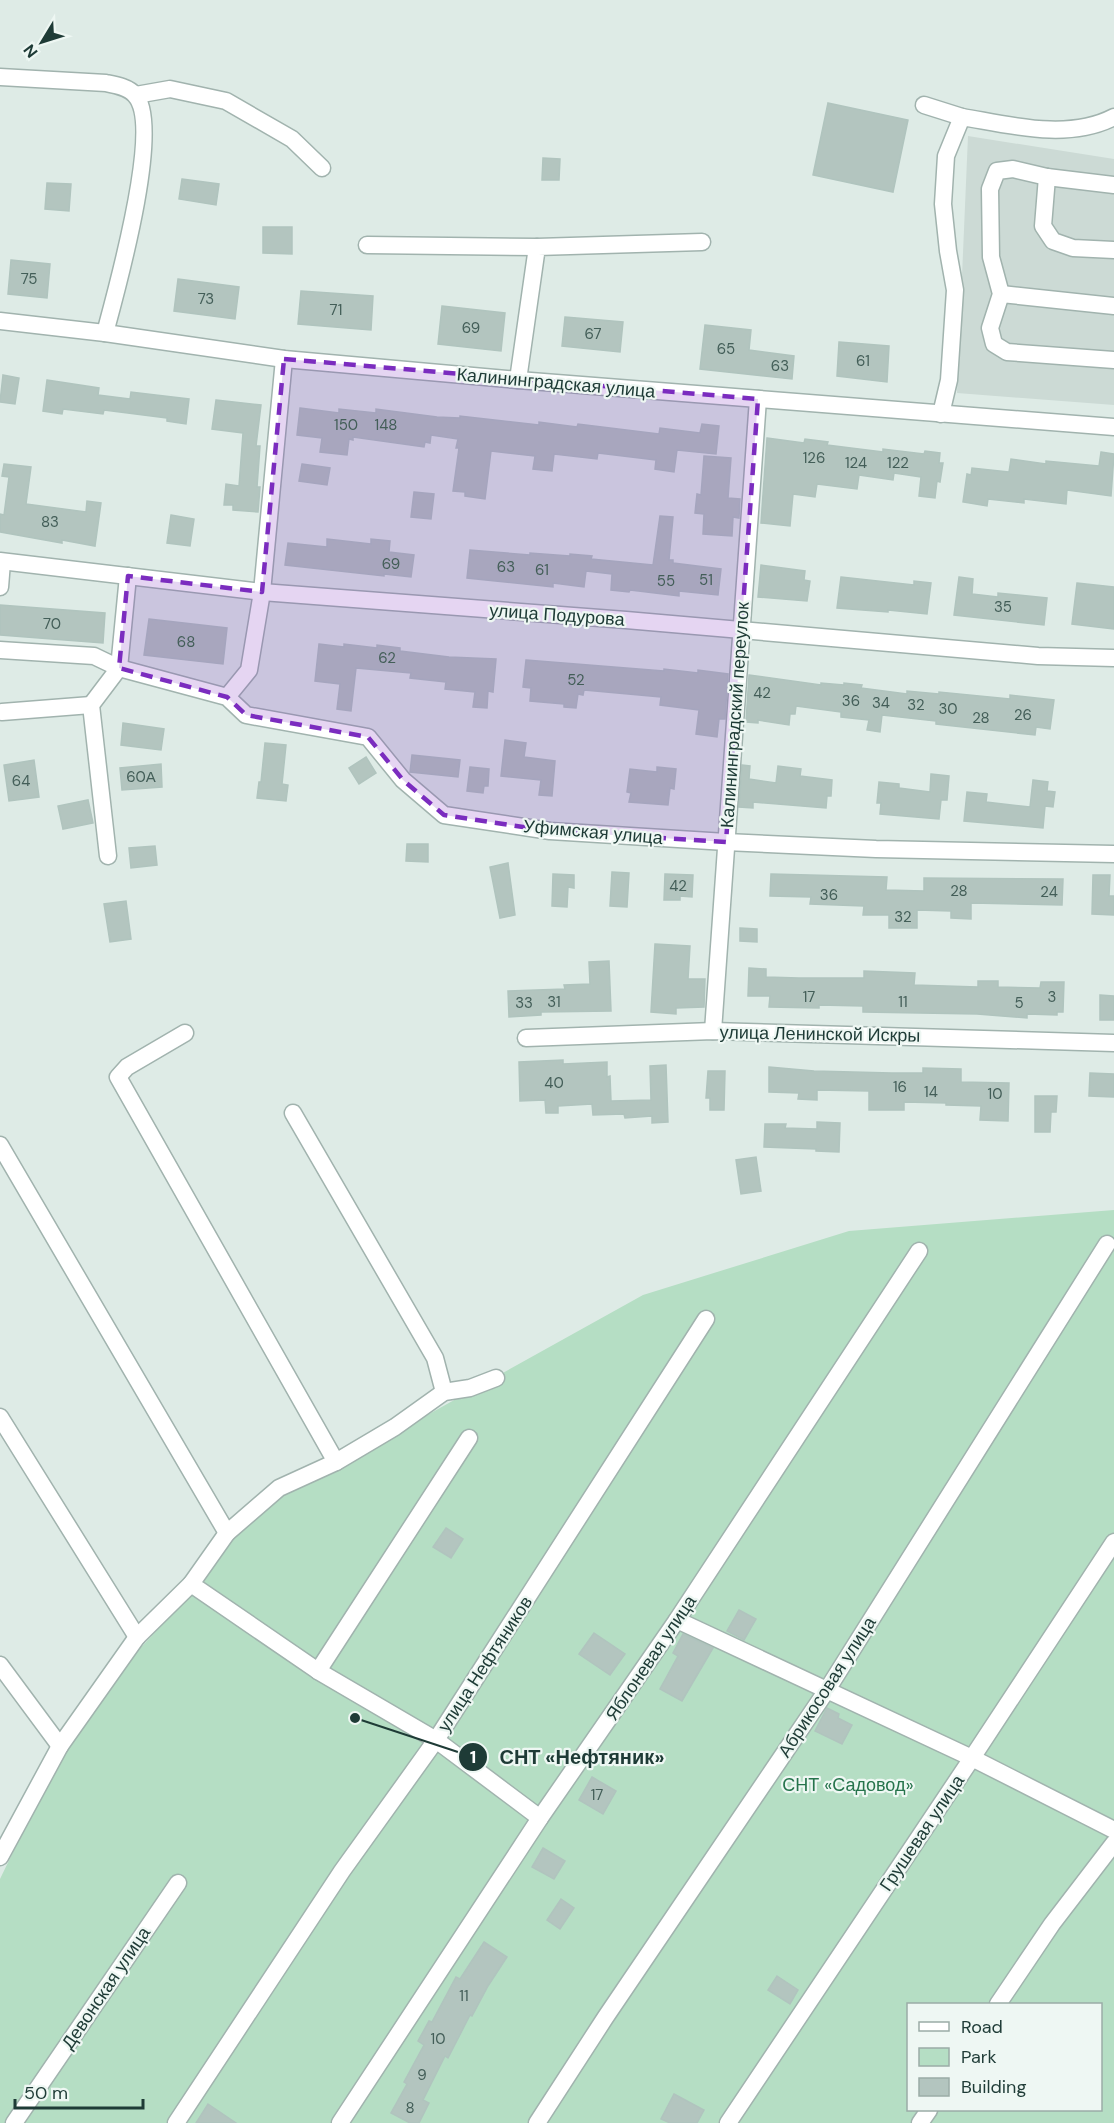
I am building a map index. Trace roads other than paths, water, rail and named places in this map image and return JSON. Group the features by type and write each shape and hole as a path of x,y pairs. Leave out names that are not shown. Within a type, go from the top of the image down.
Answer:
{"street":[{"path":"0,77 106,83 122,86 136,95 144,116 144,139 132,225 105,333"},
{"path":"136,95 170,89 226,101 292,139 322,168"},
{"path":"924,105 962,117 1043,130 1098,126 1114,117"},
{"path":"941,414 949,380 955,290 943,204 946,156 962,117"},
{"path":"1114,185 1047,177 1013,169 997,171 990,189 991,257 1001,294 990,328 994,344 1007,351 1114,360"},
{"path":"1047,177 1043,226 1053,241 1073,248 1114,250"},
{"path":"367,245 537,247 702,242"},
{"path":"518,380 537,247"},
{"path":"1001,294 1114,306"},
{"name":"Калининградская улица","path":"0,321 105,333 284,359 518,380 1114,427"},
{"path":"227,697 249,670 262,592 284,359"},
{"name":"Калининградский переулок","path":"712,1031 758,399"},
{"path":"0,587 1,561"},
{"name":"улица Подурова","path":"1,561 262,592 1038,656 1114,658"},
{"path":"108,856 91,705 119,668 128,576"},
{"name":"Уфимская улица","path":"0,650 94,656 119,668 227,697 246,715 368,737 403,780 444,815 550,831 726,843 1114,854"},
{"path":"2,712 91,705"},
{"name":"улица Ленинской Искры","path":"526,1038 712,1031 1114,1043"},
{"path":"185,1033 127,1067 118,1077 336,1462"},
{"path":"293,1113 435,1358 444,1392"},
{"path":"0,1145 227,1533"},
{"name":"Абрикосовая улица","path":"537,2123 631,1979 827,1690 1107,1244"},
{"name":"Яблоневая улица","path":"340,2123 540,1818 677,1620 919,1251"},
{"name":"улица Нефтяников","path":"176,2123 342,1871 436,1740 706,1319"},
{"path":"0,1857 60,1746 137,1637 191,1584 227,1533 279,1488 336,1462 395,1427 444,1392 470,1388 496,1378"},
{"path":"0,1417 137,1637"},
{"path":"318,1671 469,1438"},
{"name":"Грушевая улица","path":"729,2123 1114,1542"},
{"path":"191,1584 318,1671 436,1740 540,1818"},
{"path":"677,1620 972,1758 1114,1830"},
{"path":"0,1665 60,1746"},
{"path":"999,2003 1052,1924 1114,1843"},
{"name":"Девонская улица","path":"14,2123 178,1883"}],"place":[{"name":"СНТ «Нефтяник»","path":"355,1718"}],"park label":[{"name":"СНТ «Садовод»","path":"848,1785"}]}
